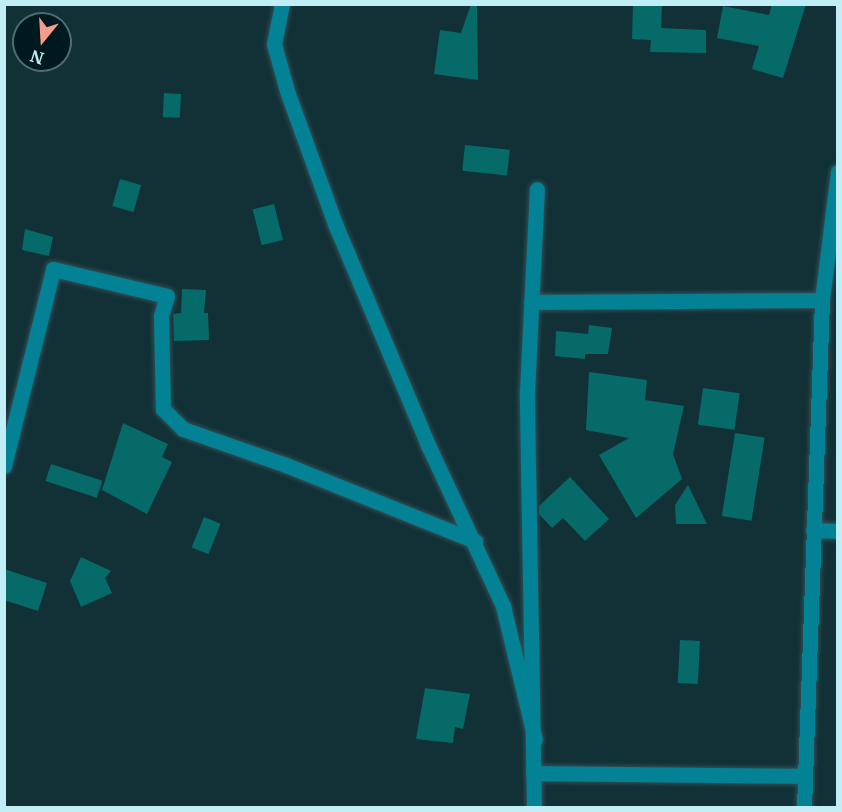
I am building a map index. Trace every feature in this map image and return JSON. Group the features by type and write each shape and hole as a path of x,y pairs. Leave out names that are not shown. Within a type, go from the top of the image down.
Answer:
{"street":[{"path":"282,4 274,44 287,91 336,226 428,446 475,541 508,620 517,676 534,739"},
{"path":"804,807 822,300 837,172"},
{"path":"534,807 534,739 526,522 531,302 537,189"},
{"path":"4,466 53,269 166,296 161,316 163,409 183,429 286,465 475,541"},
{"path":"531,302 822,300"},
{"path":"813,530 837,531"},
{"path":"534,773 804,776"}],"building":[{"path":"471,4 477,4 478,80 434,74 440,30 461,33"},
{"path":"633,4 662,4 661,28 706,30 706,53 650,52 651,40 632,39"},
{"path":"772,4 806,4 783,78 752,69 759,46 717,38 723,6 769,15"},
{"path":"164,93 181,94 180,118 163,117"},
{"path":"465,145 510,150 507,176 462,171"},
{"path":"120,179 141,185 133,212 112,206"},
{"path":"274,204 283,240 262,245 253,209"},
{"path":"25,229 53,237 49,256 22,250"},
{"path":"182,289 206,290 204,313 208,313 209,340 174,341 173,314 181,313"},
{"path":"589,325 612,328 608,354 585,354 585,359 555,356 556,331 588,334"},
{"path":"589,372 647,380 645,400 684,406 673,454 682,479 636,518 599,455 629,438 586,430"},
{"path":"703,388 740,393 734,430 698,425"},
{"path":"123,423 168,444 162,457 172,462 147,514 102,490"},
{"path":"735,433 765,438 751,521 722,516"},
{"path":"51,464 102,481 97,498 45,481"},
{"path":"570,477 609,519 585,541 563,518 552,528 539,514 539,506"},
{"path":"688,485 707,524 676,524 675,505"},
{"path":"204,517 221,524 208,554 192,548"},
{"path":"81,557 111,571 105,578 112,593 81,607 70,581"},
{"path":"4,569 47,583 38,611 4,600"},
{"path":"680,640 700,641 698,684 678,683"},
{"path":"425,688 470,694 463,729 455,727 453,743 416,739"}]}
